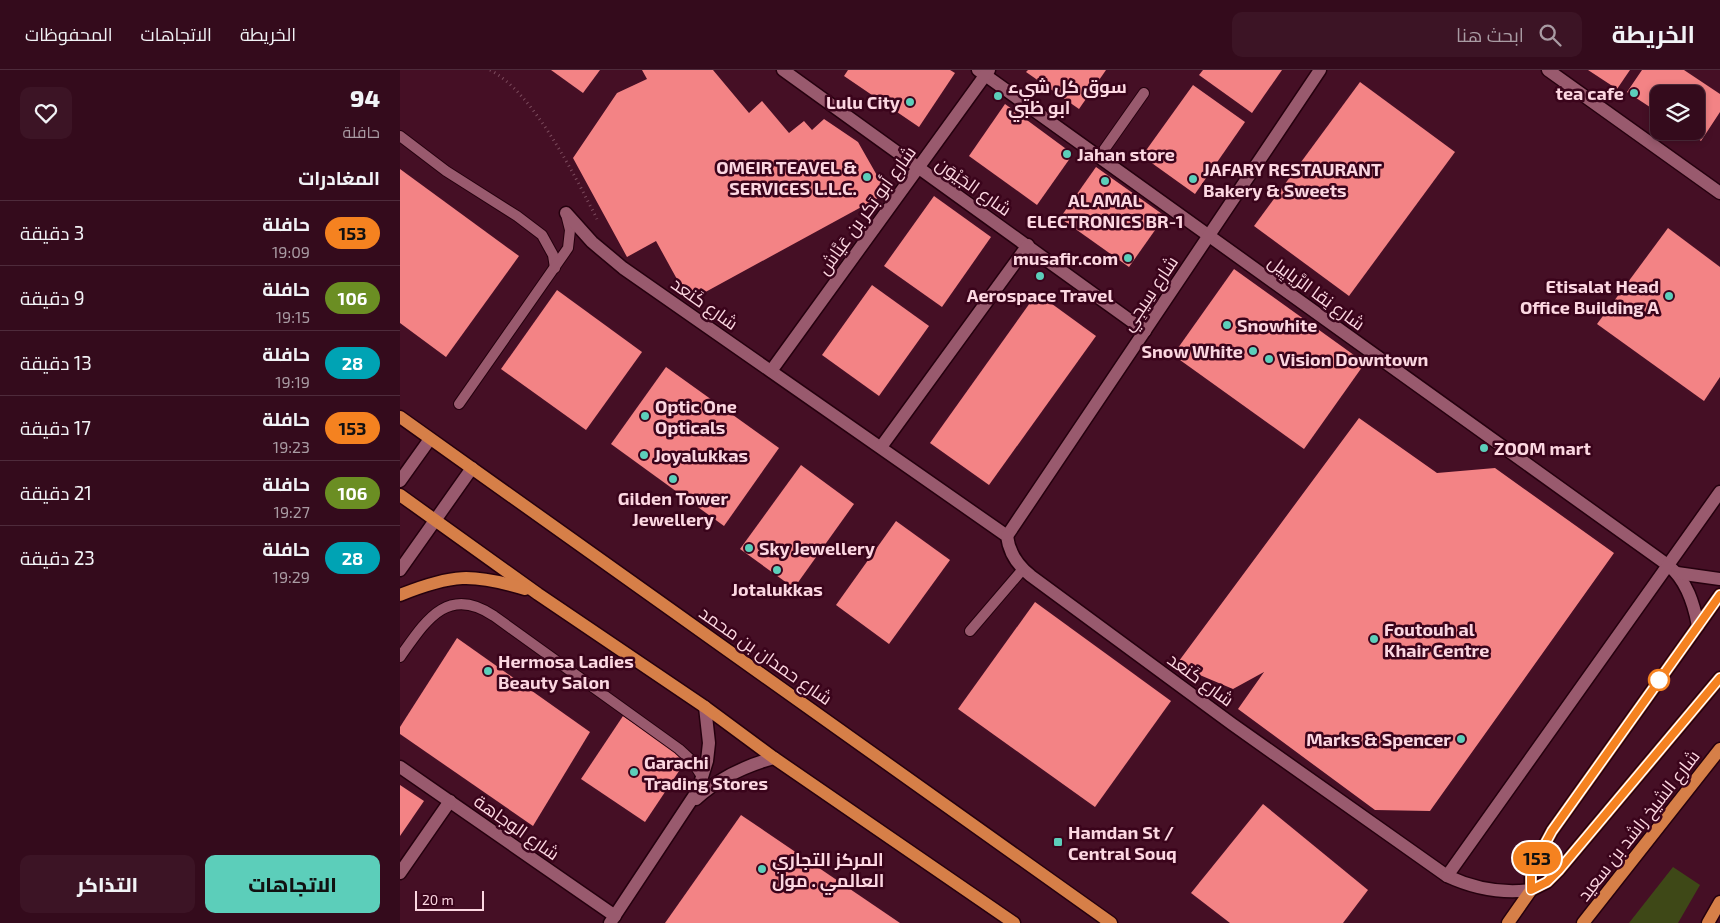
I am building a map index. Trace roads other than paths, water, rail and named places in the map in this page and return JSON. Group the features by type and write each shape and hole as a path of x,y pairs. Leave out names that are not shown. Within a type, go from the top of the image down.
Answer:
{"main road":[{"name":"شارع حمدان بن محمد","path":"400,417 1111,923"},
{"path":"400,495 538,594 705,707 774,758 1014,923"},
{"path":"400,595 455,577 494,580 538,594"},
{"name":"شارع الشيخ راشد بن سعيد","path":"1531,890 1531,870 1552,831 1720,595"},
{"name":"شارع الشيخ راشد بن سعيد","path":"1508,923 1531,890 1547,882 1559,870 1720,678"},
{"name":"شارع الشيخ راشد بن سعيد","path":"1584,923 1720,750"},
{"path":"1708,923 1720,902"}],"street":[{"name":"شارع الجَيْوَن","path":"783,70 1145,331"},
{"name":"شارع سِيجِي","path":"1008,536 1320,70"},
{"path":"1548,70 1720,193"},
{"name":"شارع أبو بَكر بن عَيَّاش","path":"771,371 918,168 984,72"},
{"name":"شارع نِقا الرَّيايِيل","path":"984,72 1099,158 1673,570 1690,598 1698,626"},
{"name":"شارع كَنعد","path":"566,213 592,242 623,268 1008,536 1009,547 1023,569 1232,724 1447,876 1488,890 1514,892 1531,890"},
{"path":"881,448 1028,245"},
{"path":"400,481 430,439"},
{"path":"400,570 472,468"},
{"path":"1447,876 1673,570 1720,492"},
{"name":"شارع نِقا الرَّيايِيل","path":"1673,570 1720,578"},
{"path":"612,920 692,802 703,778 709,743 705,707"},
{"path":"692,802 722,779 738,770 774,758"},
{"name":"شارع الوجاهة","path":"400,767 450,801 612,920"},
{"path":"400,873 450,801"}],"lane":[{"path":"1099,158 1144,94"},
{"path":"400,136 446,171 518,216 542,235 553,255 555,268"},
{"name":"شارع كَنعد","path":"459,404 568,248 570,230 566,213"},
{"path":"970,631 1023,569"},
{"path":"400,657 428,619 436,612 455,604 476,606 494,616 679,749 692,761 703,778"}],"place":[{"name":"tea cafe","path":"1634,93"},
{"name":"سوق كل شيء ابو ظبي","path":"998,96"},
{"name":"Lulu City","path":"910,102"},
{"name":"Jahan store","path":"1067,154"},
{"name":"OMEIR TEAVEL & SERVICES L.L.C.","path":"867,177"},
{"name":"JAFARY RESTAURANT Bakery & Sweets","path":"1193,179"},
{"name":"AL AMAL ELECTRONICS BR-1","path":"1105,181"},
{"name":"musafir.com","path":"1128,258"},
{"name":"Aerospace Travel","path":"1040,276"},
{"name":"Etisalat Head Office Building A","path":"1669,296"},
{"name":"Snowhite","path":"1227,325"},
{"name":"Snow White","path":"1253,351"},
{"name":"Vision Downtown","path":"1269,359"},
{"name":"Optic One Opticals","path":"645,416"},
{"name":"ZOOM mart","path":"1484,448"},
{"name":"Joyalukkas","path":"644,455"},
{"name":"Gilden Tower Jewellery","path":"673,479"},
{"name":"Sky Jewellery","path":"749,548"},
{"name":"Jotalukkas","path":"777,570"},
{"name":"Foutouh al Khair Centre","path":"1374,639"},
{"name":"Hermosa Ladies Beauty Salon","path":"488,671"},
{"name":"Marks & Spencer","path":"1461,739"},
{"name":"Garachi Trading Stores","path":"634,772"},
{"name":"Hamdan St / Central Souq","path":"1058,842"},
{"name":"المركز التجاري العالمي . مول","path":"762,869"}]}
